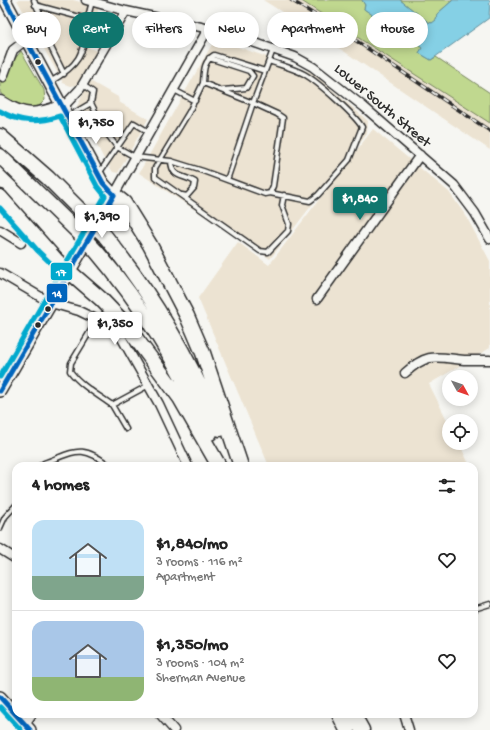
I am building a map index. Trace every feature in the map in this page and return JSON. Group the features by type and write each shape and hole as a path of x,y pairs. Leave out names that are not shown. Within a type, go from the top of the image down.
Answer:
{"highway":[{"path":"0,103 13,111 28,115 65,112"},
{"path":"0,136 48,178 88,218 104,236 146,292 179,344 234,462"},
{"path":"0,156 80,233 136,302 171,356 196,402 223,462"},
{"path":"114,195 124,204 139,226 181,304 203,353 240,462"},
{"path":"0,197 43,246 114,312 138,339 184,405 217,462"},
{"path":"340,718 346,730"},
{"path":"351,718 357,730"},
{"path":"355,718 362,730"}],"street":[{"path":"5,0 12,13"},
{"name":"Lower South Street","path":"89,1 126,11 204,28"},
{"path":"65,112 126,11"},
{"path":"0,391 70,272 204,36"},
{"name":"Lower South Street","path":"259,45 295,57 313,66 364,107 454,185 475,213 490,239"},
{"path":"3,77 13,50 16,48"},
{"path":"31,48 98,174 107,189 114,195"},
{"path":"317,299 420,155"},
{"path":"0,230 21,243"},
{"path":"0,273 51,303 79,311 97,320 120,335 149,385 186,462"},
{"path":"405,373 417,362 442,356 464,360 490,360"},
{"path":"0,549 12,556"},
{"path":"0,697 12,710"},
{"path":"20,718 28,727"},
{"path":"164,718 174,730"},
{"path":"405,718 409,730"}],"lane":[{"path":"34,0 40,12"},
{"path":"88,12 89,1"},
{"path":"35,5 69,14"},
{"path":"51,48 64,74"},
{"path":"50,82 64,74 73,66 84,48"},
{"path":"228,180 253,103 273,49"},
{"path":"265,71 220,56 214,55 209,58 204,67 203,83 195,101 155,168 155,176 178,194 204,210 260,251 268,252 288,231 289,224 282,205 284,195"},
{"path":"209,58 249,71 253,76 246,88 221,90"},
{"path":"105,131 117,147 135,157 170,161 265,194 270,193 284,195 310,201 318,195 349,160 362,127 355,117 303,74 269,61"},
{"path":"203,83 253,103 283,118 273,186 270,193"},
{"path":"82,85 93,92 91,103 100,121"},
{"path":"174,90 195,101"},
{"path":"65,112 91,103"},
{"path":"98,174 134,123 149,132"},
{"path":"170,161 171,169 176,174 189,178 195,182 194,188 187,196 178,194"},
{"path":"97,320 79,347 71,363 70,371 88,388 112,405 126,429"},
{"path":"112,405 149,385"},
{"path":"47,462 78,451 88,451 104,462"},
{"path":"0,528 5,517 12,509"},
{"path":"478,608 490,604"}],"shaded area":[{"path":"17,0 73,0 99,7 98,12 69,12 69,48 89,48 97,51 77,85 71,86 63,83 44,48 61,48 61,12 24,12"},
{"path":"263,0 300,0 319,12 282,12"},
{"path":"358,37 366,42 366,48 375,48 465,105 490,123 490,150 339,48 358,48"},
{"path":"210,48 241,48 313,73 368,121 367,134 270,259 139,173"},
{"path":"90,81 118,97 119,102 148,119 118,173 113,172 104,159 77,106"},
{"path":"373,129 449,192 466,216 490,261 490,348 453,370 442,370 442,376 429,384 444,414 442,414 442,450 462,450 468,462 267,462 198,298 238,242 269,265"}],"green space":[{"path":"300,0 362,0 365,5 364,9 368,12 366,12 366,43 358,38 358,12 319,12"},
{"path":"400,0 453,0 437,14 436,20 433,23 428,22 428,12 415,12"},
{"path":"374,48 422,48 419,53 431,60 436,57 490,93 490,123"},
{"path":"21,51 44,90 45,100 36,109 24,108 0,93 0,78"}],"water":[{"path":"362,0 400,0 415,12 368,12 364,9 365,5"},
{"path":"453,0 490,0 489,18 431,60 419,53 422,48 428,48 428,22 432,23 436,20 437,14"}],"railway":[{"path":"291,0 349,36 490,131"}],"transit line":[{"name":"14","path":"5,0 103,183 114,195"},
{"name":"17","path":"0,111 15,118 29,121 44,120 60,116 97,186 105,196 0,377"},
{"name":"14","path":"0,391 114,195"},
{"name":"17","path":"0,208 38,251 65,277"},
{"name":"14","path":"0,697 12,710"},
{"name":"17","path":"0,707 21,730"},
{"name":"14","path":"19,718 30,730"}]}
